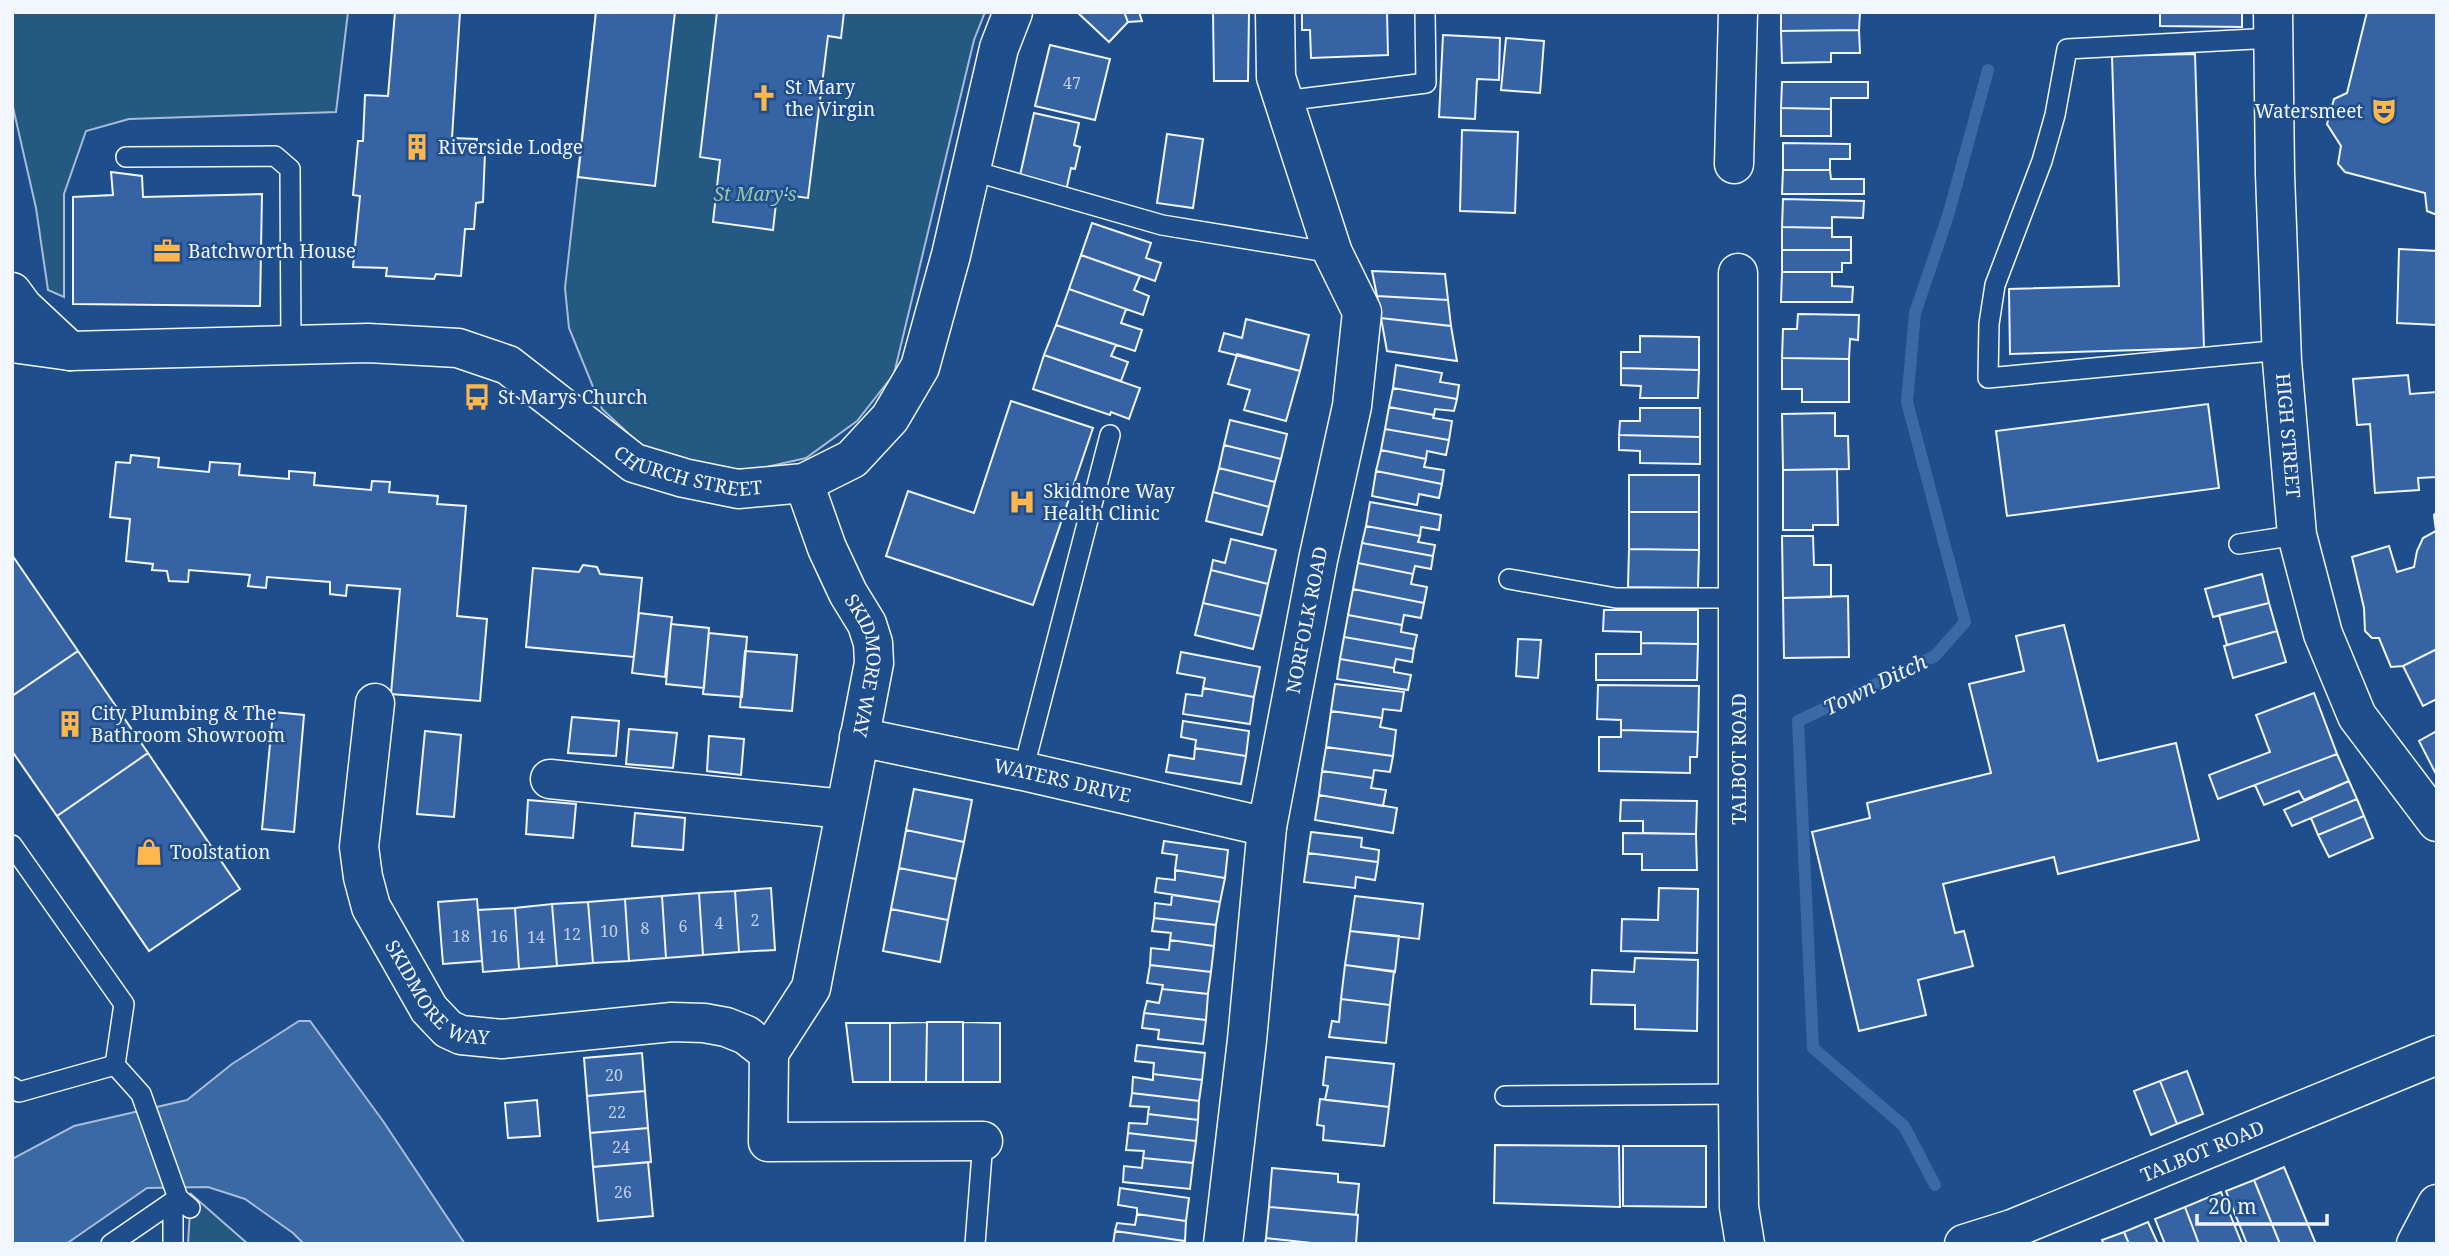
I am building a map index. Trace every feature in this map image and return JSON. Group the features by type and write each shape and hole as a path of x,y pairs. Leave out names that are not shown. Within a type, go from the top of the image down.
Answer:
{"street":[{"name":"CHURCH STREET","path":"12,343 70,351 368,343 458,348 508,365 634,463 684,478 738,489 804,483 852,459 890,418 920,367 951,255 999,48 1013,12"},
{"name":"NORFOLK ROAD","path":"1223,1244 1247,1040 1267,827 1318,560 1352,406 1362,312 1334,253 1276,77 1275,12"},
{"path":"1734,164 1738,12"},
{"name":"HIGH STREET","path":"2273,25 2275,174 2282,350 2297,535 2323,634 2357,716 2437,822"},
{"name":"TALBOT ROAD","path":"1738,273 1738,1094 1739,1207 1745,1244"},
{"path":"12,292 23,307 70,351"},
{"name":"SKIDMORE WAY","path":"375,703 359,848 363,877 371,907 429,1009 448,1029 461,1035 502,1039 673,1022 704,1023 726,1027 746,1035 769,1053 811,988 874,663 873,643 867,624 848,593 827,548 804,483"},
{"name":"WATERS DRIVE","path":"859,737 1023,771 1267,827"},
{"path":"550,779 844,809"},
{"path":"769,1053 768,1142 983,1141"},
{"name":"TALBOT ROAD","path":"1964,1244 2012,1229 2437,1055"},
{"path":"2416,1244 2437,1204"}],"lane":[{"path":"1284,101 1426,83 1425,12"},
{"path":"2273,25 2067,49 2055,115 2042,161 1995,285 1989,324 1988,378 2282,350"},
{"path":"126,157 275,156 290,169 291,345"},
{"path":"970,170 1162,225 1334,253"},
{"path":"1023,771 1110,435"},
{"path":"2239,544 2297,535"},
{"path":"1509,579 1616,598 1739,598"},
{"path":"12,845 124,1004 115,1065"},
{"path":"12,1087 19,1092 115,1065"},
{"path":"115,1065 141,1094 180,1202 173,1244"},
{"path":"1505,1096 1738,1094"},
{"path":"975,1244 983,1141"},
{"path":"111,1244 180,1202"}],"green space":[{"path":"12,12 348,12 336,112 129,119 86,131 64,194 64,297 48,290 36,208 12,103"},
{"name":"St Mary's","path":"596,12 985,12 974,40 894,374 857,421 806,458 753,470 687,466 642,446 602,409 569,328 565,288"},
{"path":"191,1194 248,1244 188,1244"}],"shaded area":[{"path":"299,1021 310,1021 383,1121 465,1244 304,1244 245,1199 208,1187 147,1188 66,1244 12,1244 12,1159 74,1126 187,1100 232,1064"}],"building":[{"name":"Riverside Lodge","path":"395,12 460,12 452,138 477,139 476,152 485,152 483,202 476,203 474,229 465,229 461,276 436,274 434,279 386,276 387,268 353,267 360,196 353,195 358,141 363,141 365,95 388,96"},
{"path":"596,12 675,12 655,186 578,177"},
{"name":"St Mary the Virgin","path":"717,12 844,12 841,38 828,36 808,198 777,194 773,230 713,222 720,160 700,157"},
{"path":"1077,12 1124,12 1128,22 1109,42"},
{"path":"1124,12 1139,12 1142,21 1128,22"},
{"path":"1213,12 1249,12 1248,81 1214,81"},
{"path":"1302,12 1387,12 1388,55 1311,58 1310,30 1302,30"},
{"path":"1781,12 1860,12 1859,30 1781,31"},
{"path":"2160,12 2242,12 2242,27 2160,26"},
{"name":"Watersmeet","path":"2367,12 2437,12 2437,215 2427,211 2425,193 2345,172 2338,164 2341,146 2327,124 2334,99 2347,93"},
{"path":"1859,30 1860,53 1831,53 1831,62 1782,63 1781,31"},
{"path":"1443,35 1500,38 1499,80 1477,79 1475,119 1439,117"},
{"path":"1506,38 1544,41 1540,93 1501,90"},
{"path":"1050,45 1110,59 1095,120 1035,106"},
{"path":"2195,54 2204,348 2010,354 2009,289 2119,286 2112,56"},
{"path":"1782,82 1868,82 1868,98 1831,98 1831,109 1781,108"},
{"path":"1781,108 1831,109 1831,136 1781,136"},
{"path":"1034,113 1079,123 1074,145 1080,147 1075,169 1071,168 1066,191 1019,180"},
{"path":"1462,130 1518,132 1515,213 1460,211"},
{"path":"1167,134 1203,139 1193,208 1157,203"},
{"path":"1783,143 1850,144 1850,159 1830,159 1830,170 1783,170"},
{"path":"1783,170 1830,170 1831,179 1864,179 1864,194 1782,194"},
{"name":"Batchworth House","path":"111,172 142,176 143,197 262,194 260,306 73,304 73,197 113,195"},
{"path":"1783,199 1864,201 1863,218 1832,217 1832,228 1782,227"},
{"path":"1092,223 1151,243 1146,258 1161,263 1155,281 1081,255"},
{"path":"1782,227 1832,228 1832,237 1851,237 1851,250 1782,250"},
{"path":"2399,249 2437,251 2437,325 2397,323"},
{"path":"1782,250 1851,250 1851,263 1842,263 1842,272 1782,272"},
{"path":"1081,255 1140,276 1134,290 1149,296 1143,315 1069,289"},
{"path":"1372,271 1445,274 1448,300 1377,296"},
{"path":"1782,272 1832,272 1832,286 1853,287 1852,302 1781,302"},
{"path":"1069,289 1126,309 1121,323 1142,330 1135,351 1056,325"},
{"path":"1377,296 1448,300 1451,326 1381,318"},
{"path":"1798,314 1859,315 1858,340 1850,339 1849,359 1782,358 1783,329 1797,329"},
{"path":"1381,318 1451,326 1457,361 1387,351"},
{"path":"1246,319 1309,335 1300,371 1219,351 1224,333 1242,338"},
{"path":"1056,325 1116,345 1111,356 1128,362 1121,381 1044,355"},
{"path":"1640,336 1699,337 1699,370 1621,368 1621,352 1640,352"},
{"path":"1237,354 1300,371 1286,421 1244,410 1250,390 1228,384"},
{"path":"1044,355 1140,388 1129,419 1033,389"},
{"path":"1782,358 1849,359 1849,402 1802,402 1802,389 1782,389"},
{"path":"1396,365 1442,373 1440,382 1459,385 1457,399 1393,388"},
{"path":"1621,368 1699,370 1698,398 1640,398 1641,386 1621,385"},
{"path":"2408,375 2410,394 2437,392 2437,477 2418,478 2419,490 2375,493 2370,424 2357,425 2353,379"},
{"path":"1393,388 1457,399 1454,411 1435,409 1434,415 1389,407"},
{"name":"Skidmore Way Health Clinic","path":"1011,401 1093,428 1033,605 886,556 908,491 974,513"},
{"path":"2208,404 2219,488 2007,516 1996,431"},
{"path":"1389,407 1452,421 1449,440 1385,429"},
{"path":"1640,408 1700,408 1700,437 1619,435 1620,421 1640,421"},
{"path":"1835,413 1835,436 1848,436 1849,469 1783,470 1782,414"},
{"path":"1230,420 1287,434 1281,459 1224,445"},
{"path":"1385,429 1449,440 1446,455 1427,451 1426,459 1381,450"},
{"path":"1619,435 1700,437 1700,464 1640,463 1640,451 1619,450"},
{"path":"1224,445 1281,459 1275,482 1219,468"},
{"path":"1381,450 1426,459 1424,467 1444,470 1442,484 1376,471"},
{"path":"131,455 159,458 158,467 209,472 210,462 240,464 239,475 289,479 289,471 315,473 314,485 371,490 372,481 390,482 389,492 438,496 437,504 466,506 457,616 487,619 480,701 391,694 400,589 347,585 346,596 330,594 330,582 267,577 266,588 248,586 250,575 189,570 188,582 169,581 167,571 152,570 153,564 126,561 130,519 110,517 116,462 130,463"},
{"path":"1219,468 1275,482 1269,507 1213,492"},
{"path":"1837,469 1838,525 1813,525 1813,530 1783,530 1783,470"},
{"path":"1376,471 1442,484 1439,498 1419,494 1417,505 1372,496"},
{"path":"1629,475 1699,475 1699,512 1629,512"},
{"path":"1213,492 1269,507 1262,535 1206,521"},
{"path":"1370,502 1441,515 1439,530 1421,527 1420,536 1366,526"},
{"path":"1629,512 1699,512 1699,550 1629,549"},
{"path":"2437,512 2437,649 2403,666 2391,667 2379,638 2372,638 2365,631 2364,608 2352,557 2389,546 2397,572 2414,567 2423,538 2436,531 2434,515"},
{"path":"1366,526 1420,536 1418,542 1435,545 1433,556 1362,543"},
{"path":"1782,536 1813,536 1814,565 1831,565 1831,597 1783,598"},
{"path":"1231,539 1276,550 1268,584 1211,570 1213,560 1225,563"},
{"path":"1362,543 1433,556 1431,569 1415,566 1413,574 1358,563"},
{"path":"1629,549 1699,550 1698,588 1628,587"},
{"path":"12,555 78,651 12,696"},
{"path":"1358,563 1413,574 1411,584 1427,587 1424,603 1353,589"},
{"path":"583,565 597,567 600,574 642,578 634,657 526,647 533,568 579,572"},
{"path":"1211,570 1268,584 1261,616 1203,603"},
{"path":"2262,574 2269,603 2213,617 2205,589"},
{"path":"1353,589 1424,603 1421,618 1404,615 1402,625 1348,615"},
{"path":"1848,596 1849,657 1784,658 1783,598"},
{"path":"1203,603 1261,616 1253,649 1195,635"},
{"path":"2269,603 2277,631 2227,645 2219,615"},
{"path":"1604,610 1698,610 1698,644 1641,643 1641,632 1603,631"},
{"path":"639,613 672,617 665,677 632,673"},
{"path":"1348,615 1402,625 1401,632 1417,635 1414,649 1344,637"},
{"path":"671,624 709,628 704,688 666,684"},
{"path":"2064,625 2098,761 2176,743 2199,840 2058,874 2054,857 1943,884 1955,933 1964,931 1973,966 1918,980 1926,1015 1859,1031 1812,832 1870,818 1867,803 1991,773 1969,684 2024,671 2016,636"},
{"path":"2277,631 2286,662 2233,678 2224,646"},
{"path":"709,633 747,637 742,697 703,694"},
{"path":"1344,637 1414,649 1412,662 1396,659 1394,668 1340,659"},
{"path":"1518,639 1541,640 1538,678 1516,676"},
{"path":"1641,643 1698,644 1697,680 1596,680 1596,654 1641,654"},
{"path":"2437,649 2437,699 2423,706 2403,666"},
{"name":"City Plumbing & The Bathroom Showroom","path":"78,651 148,753 57,816 12,751 12,696"},
{"path":"745,651 797,655 792,711 740,707"},
{"path":"1181,652 1260,667 1254,697 1203,688 1205,678 1177,673"},
{"path":"1340,659 1394,668 1394,672 1411,675 1408,690 1337,679"},
{"path":"1335,684 1404,692 1401,711 1383,709 1382,718 1331,711"},
{"path":"1598,685 1699,686 1698,732 1621,730 1621,720 1597,719"},
{"path":"1203,688 1254,697 1250,724 1183,714 1186,694 1202,696"},
{"path":"2314,693 2337,754 2218,799 2209,775 2270,752 2256,715"},
{"path":"1331,711 1382,718 1380,727 1396,730 1393,756 1326,747"},
{"path":"273,712 304,715 294,832 262,829"},
{"path":"572,717 619,721 616,756 568,753"},
{"path":"1183,721 1249,731 1246,756 1195,748 1196,740 1181,737"},
{"path":"629,729 677,733 673,768 626,764"},
{"path":"1621,730 1698,732 1697,757 1690,757 1690,773 1599,771 1599,737 1621,737"},
{"path":"425,731 461,735 454,817 417,814"},
{"path":"2437,731 2437,776 2419,741"},
{"path":"709,736 744,739 741,775 707,771"},
{"path":"1326,747 1393,756 1390,772 1374,770 1373,778 1322,771"},
{"path":"1195,748 1246,756 1241,784 1166,772 1169,755 1194,759"},
{"name":"Toolstation","path":"148,753 240,889 149,951 57,816"},
{"path":"2337,754 2349,781 2304,800 2299,791 2264,805 2255,785"},
{"path":"1322,771 1373,778 1371,788 1386,790 1383,806 1319,795"},
{"path":"2349,781 2357,799 2292,826 2284,810"},
{"path":"914,789 972,800 964,842 906,830"},
{"path":"1319,795 1397,808 1393,833 1315,820"},
{"path":"2357,799 2364,816 2318,835 2311,818"},
{"path":"528,800 576,804 573,838 526,834"},
{"path":"1621,800 1697,801 1696,834 1643,833 1643,821 1620,821"},
{"path":"635,813 685,818 683,850 632,846"},
{"path":"2364,816 2373,838 2329,857 2318,835"},
{"path":"906,830 964,842 956,879 899,868"},
{"path":"1311,832 1362,838 1361,847 1379,850 1378,862 1308,853"},
{"path":"1623,833 1696,834 1697,870 1642,870 1642,854 1623,854"},
{"path":"1164,841 1228,850 1225,878 1175,870 1177,855 1162,853"},
{"path":"1308,853 1378,862 1375,880 1356,877 1355,888 1304,882"},
{"path":"899,868 956,879 948,920 891,909"},
{"path":"1175,870 1225,878 1220,902 1155,892 1157,878 1175,880"},
{"path":"771,888 775,950 739,952 735,891"},
{"path":"1659,888 1698,889 1697,953 1621,951 1622,919 1658,920"},
{"path":"735,891 739,952 703,955 699,893"},
{"path":"699,893 703,955 666,958 662,896"},
{"path":"1172,895 1220,902 1216,925 1154,918 1155,903 1171,905"},
{"path":"662,896 666,958 629,961 625,899"},
{"path":"1355,896 1423,904 1419,939 1350,931"},
{"path":"477,899 482,961 443,964 438,902"},
{"path":"625,899 629,961 593,963 588,902"},
{"path":"588,902 593,963 557,966 552,904"},
{"path":"552,904 557,966 519,969 515,908"},
{"path":"515,908 519,969 483,972 478,910"},
{"path":"891,909 948,920 940,962 883,951"},
{"path":"1154,918 1216,925 1214,946 1170,940 1171,933 1152,931"},
{"path":"1350,931 1399,936 1395,972 1345,965"},
{"path":"1170,940 1214,946 1211,972 1150,965 1151,948 1169,950"},
{"path":"1635,958 1698,960 1697,1031 1635,1029 1635,1005 1591,1004 1592,970 1634,972"},
{"path":"1150,965 1211,972 1208,994 1162,989 1163,985 1147,983"},
{"path":"1345,965 1394,971 1390,1005 1341,999"},
{"path":"1162,989 1208,994 1206,1020 1144,1013 1147,1001 1159,1003"},
{"path":"1341,999 1390,1005 1386,1043 1329,1037 1332,1021 1339,1022"},
{"path":"1144,1013 1206,1020 1203,1044 1158,1039 1159,1030 1142,1028"},
{"path":"927,1022 963,1022 963,1082 926,1082"},
{"path":"927,1022 926,1082 890,1082 890,1023"},
{"path":"963,1022 1000,1023 1000,1082 963,1082"},
{"path":"846,1023 890,1023 890,1082 853,1082"},
{"path":"1137,1045 1205,1053 1202,1080 1153,1074 1154,1063 1135,1061"},
{"path":"642,1053 645,1091 587,1096 584,1058"},
{"path":"1326,1057 1394,1064 1389,1107 1325,1100 1328,1086 1323,1085"},
{"path":"2187,1071 2203,1114 2177,1124 2160,1081"},
{"path":"1153,1074 1202,1080 1199,1101 1132,1093 1133,1077 1153,1080"},
{"path":"2160,1081 2177,1124 2151,1135 2134,1091"},
{"path":"645,1091 648,1128 590,1133 587,1096"},
{"path":"1132,1093 1199,1101 1198,1120 1148,1114 1149,1107 1130,1106"},
{"path":"1320,1099 1389,1107 1384,1146 1323,1140 1324,1126 1317,1125"},
{"path":"537,1100 540,1136 508,1138 505,1103"},
{"path":"1148,1114 1198,1120 1196,1141 1128,1133 1129,1123 1147,1124"},
{"path":"648,1128 651,1162 593,1167 590,1133"},
{"path":"1128,1133 1196,1141 1193,1163 1143,1158 1144,1151 1126,1150"},
{"path":"1495,1145 1619,1146 1620,1207 1494,1203"},
{"path":"1623,1146 1706,1146 1706,1207 1623,1206"},
{"path":"1143,1158 1193,1163 1190,1189 1123,1182 1124,1166 1142,1168"},
{"path":"648,1162 653,1216 598,1221 593,1167"},
{"path":"2284,1167 2316,1244 2280,1244 2254,1180"},
{"path":"1272,1168 1338,1174 1338,1182 1359,1184 1356,1215 1269,1207"},
{"path":"2254,1180 2280,1244 2247,1244 2226,1191"},
{"path":"1120,1188 1189,1198 1186,1221 1137,1214 1137,1208 1118,1205"},
{"path":"2221,1192 2242,1244 2199,1244 2185,1207"},
{"path":"1269,1207 1358,1215 1356,1244 1321,1244 1266,1238"},
{"path":"2185,1207 2199,1244 2165,1244 2155,1219"},
{"path":"1137,1214 1186,1221 1185,1241 1115,1231 1117,1223 1135,1225"},
{"path":"2148,1222 2158,1244 2129,1244 2124,1232"},
{"path":"1115,1231 1185,1241 1184,1244 1113,1244"},
{"path":"2124,1232 2129,1244 2104,1244 2102,1240"},
{"path":"1266,1238 1321,1244 1265,1244"}],"waterway":[{"name":"Town Ditch","path":"1935,1185 1904,1126 1813,1048 1798,721 1935,656 1965,622 1907,402 1915,313 1948,216 1988,70"}],"place":[{"name":"St Mary the Virgin","path":"764,98"},
{"name":"Watersmeet","path":"2384,111"},
{"name":"Riverside Lodge","path":"417,147"},
{"name":"Batchworth House","path":"167,251"},
{"name":"St Marys Church","path":"477,397"},
{"name":"Skidmore Way Health Clinic","path":"1022,502"},
{"name":"City Plumbing & The Bathroom Showroom","path":"70,724"},
{"name":"Toolstation","path":"149,852"}]}
